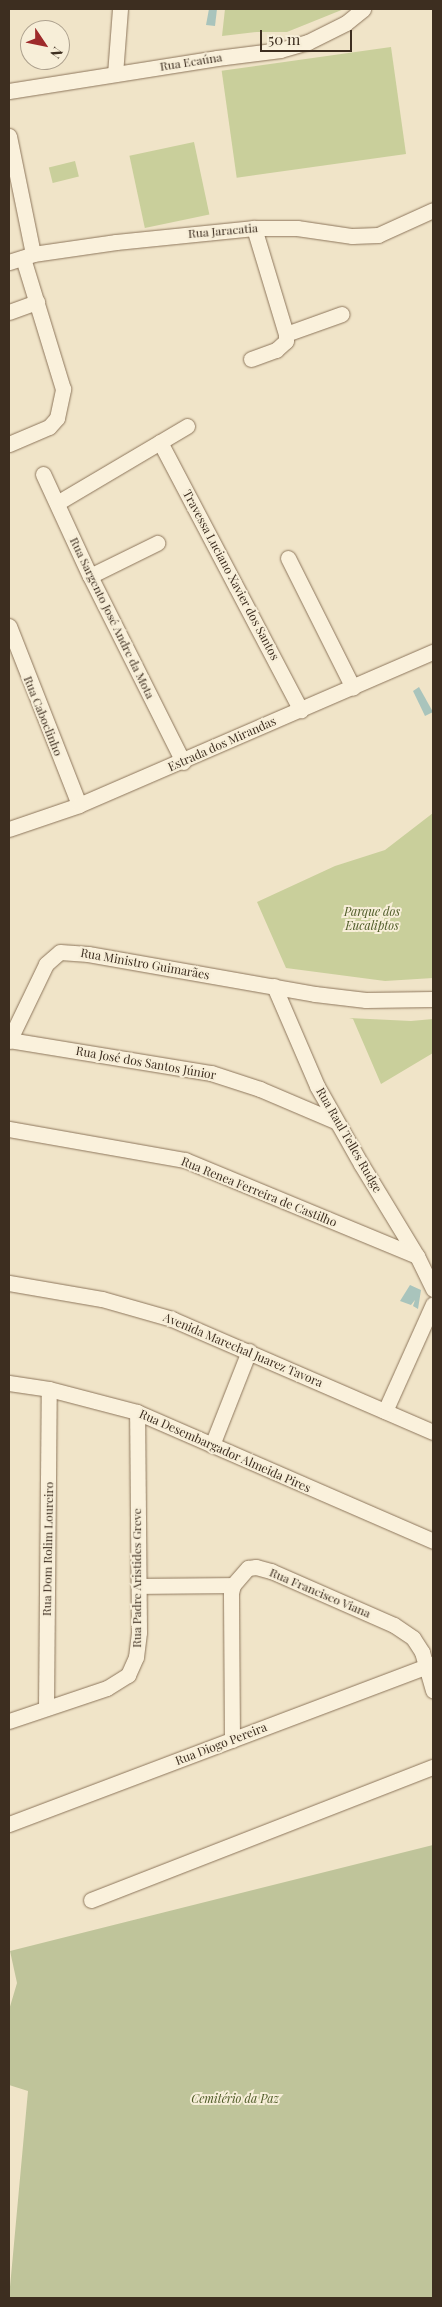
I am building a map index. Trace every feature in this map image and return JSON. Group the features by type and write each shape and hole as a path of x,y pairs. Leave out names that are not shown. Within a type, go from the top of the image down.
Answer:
{"street":[{"path":"115,74 120,9"},
{"name":"Rua Ecaúna","path":"9,91 280,50 308,42 346,23 363,9"},
{"path":"9,136 22,258 63,389 57,418 49,427 9,444"},
{"name":"Rua Jaracatia","path":"22,258 116,242 254,228 297,228 352,236 378,234 433,210"},
{"path":"251,359 282,346 286,341 286,334 254,228"},
{"path":"9,312 37,302"},
{"path":"286,334 342,314"},
{"path":"57,503 187,426"},
{"name":"Travessa Luciano Xavier dos Santos","path":"160,442 301,710"},
{"name":"Rua Sargento José Andre da Mota","path":"43,474 90,576 183,762"},
{"path":"90,576 157,543"},
{"path":"288,558 353,688"},
{"name":"Rua Caboclinho","path":"9,626 79,805"},
{"name":"Estrada dos Mirandas","path":"9,829 79,805 183,762 433,652"},
{"name":"Rua Ministro Guimarães","path":"9,1040 46,964 60,952 88,954 366,1000 433,999"},
{"name":"Rua Raul Telles Rudge","path":"274,986 317,1086 335,1121 417,1256 433,1289"},
{"name":"Rua José dos Santos Júnior","path":"9,1040 211,1073 260,1089 335,1121"},
{"name":"Rua Renea Ferreira de Castilho","path":"9,1129 185,1160 417,1256"},
{"name":"Avenida Marechal Juarez Tavora","path":"9,1283 102,1299 172,1319 433,1432"},
{"path":"385,1411 433,1304"},
{"path":"212,1445 249,1352"},
{"name":"Rua Desembargador Almeida Pires","path":"9,1383 49,1389 137,1412 433,1541"},
{"name":"Rua Dom Rolim Loureiro","path":"46,1708 49,1389"},
{"name":"Rua Padre Aristides Greve","path":"9,1721 107,1688 128,1675 136,1657 139,1632 137,1412"},
{"name":"Rua Francisco Viana","path":"233,1585 248,1568 256,1567 271,1571 394,1625 413,1638 430,1665"},
{"path":"139,1586 233,1585 230,1610 233,1682 232,1740"},
{"path":"430,1665 433,1690"},
{"name":"Rua Diogo Pereira","path":"9,1824 430,1665"},
{"path":"91,1900 433,1767"}],"green space":[{"path":"225,9 344,9 287,32 257,32 222,36"},
{"path":"391,47 406,154 237,178 222,71"},
{"path":"194,142 209,214 145,228 129,156"},
{"path":"75,161 79,177 53,183 49,168"},
{"name":"Parque dos Eucaliptos","path":"433,813 433,978 385,981 286,968 257,902 335,866 385,850"},
{"path":"349,1018 411,1021 433,1019 433,1053 381,1084 353,1019"},
{"name":"Cemitério da Paz","path":"433,1845 433,2298 9,2298 28,2091 9,2085 9,2010 17,1983 10,1951"}],"water":[{"path":"209,9 217,9 215,26 206,25"},
{"path":"419,687 433,712 425,716 413,691"},
{"path":"410,1285 421,1290 418,1309 413,1306 415,1300 411,1305 400,1301"}]}
